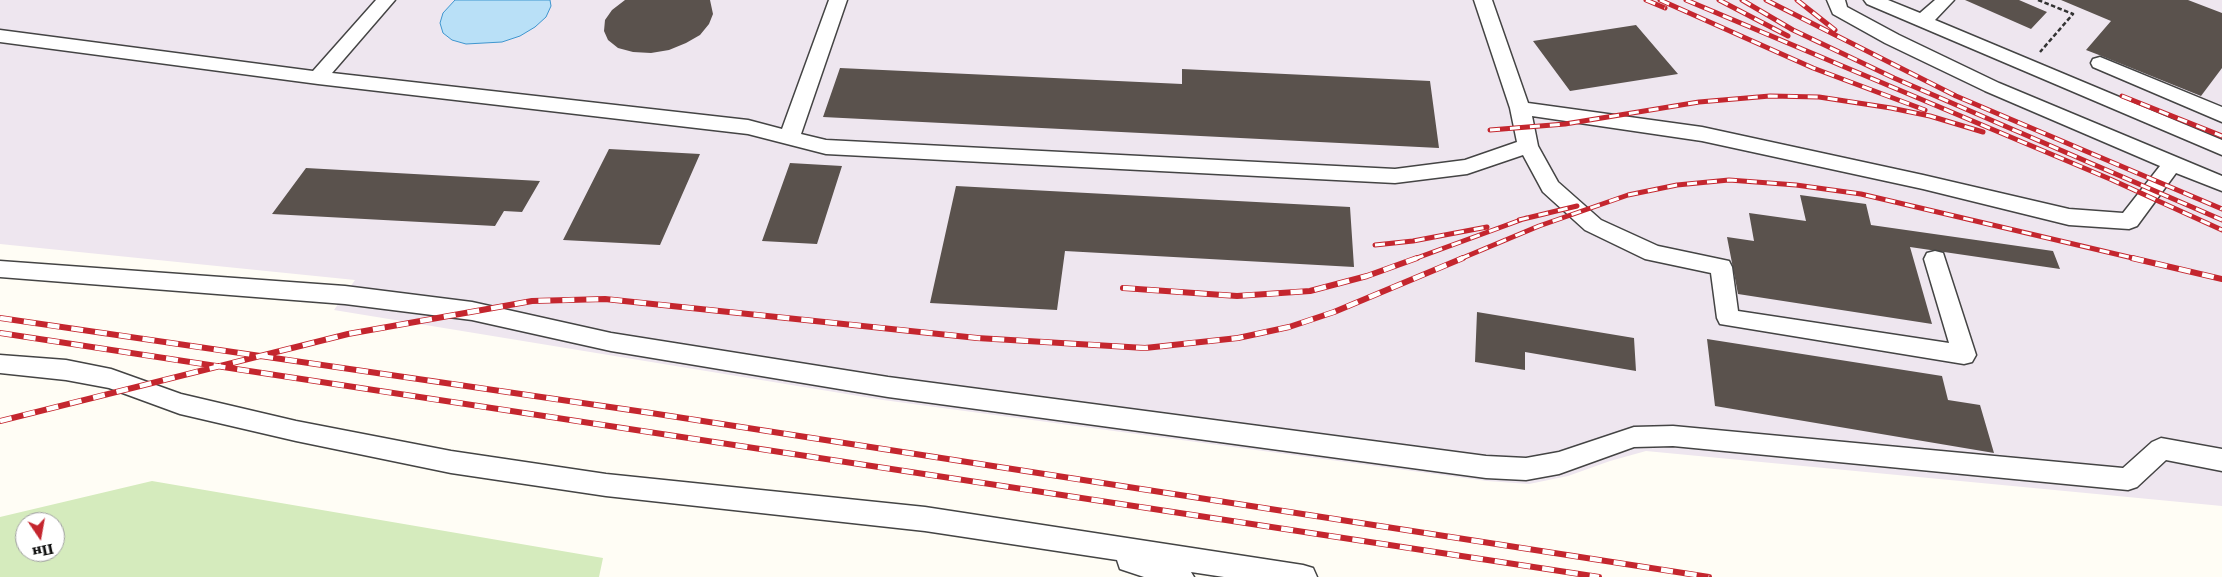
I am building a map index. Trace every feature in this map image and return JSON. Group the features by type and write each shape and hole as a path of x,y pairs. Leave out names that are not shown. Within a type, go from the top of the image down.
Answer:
{"street":[{"path":"318,78 386,0"},
{"path":"789,138 838,0"},
{"path":"1483,0 1520,108 1528,146 1550,186 1593,224 1653,253 1721,267 1728,318 1964,355 1935,260"},
{"path":"1836,0 1839,10 1892,39 1992,87 2222,184"},
{"path":"1873,0 2222,148"},
{"path":"1922,21 1945,0"},
{"path":"0,36 318,78 748,127 826,147 1394,176 1467,167 1528,146"},
{"path":"2100,63 2222,115"},
{"path":"2152,119 2172,94"},
{"path":"1520,108 1702,134 1923,182 2069,217 2129,221 2172,164"},
{"path":"0,269 345,295 472,311 610,342 888,387 1486,467 1526,469 1558,463 1634,437 1673,436 2128,479 2161,449 2222,460"},
{"path":"0,364 66,370 111,379 180,404 296,431 451,462 606,485 926,519 1303,577"},
{"path":"1072,540 1180,577"}],"path":[{"path":"2028,66 2073,14 2038,0"}],"shaded area":[{"path":"0,0 2222,0 2222,506 1646,451 1568,476 1529,484 1487,481 883,400 334,310 355,280 0,244"}],"green space":[{"path":"152,481 603,558 599,577 0,577 0,517 15,513 15,562 65,562 65,512 21,512"}],"water":[{"path":"455,0 550,0 551,6 546,17 535,27 520,36 502,42 466,44 452,40 443,33 440,23 443,13"}],"building":[{"path":"625,0 710,0 713,14 709,24 700,35 686,43 669,50 651,53 633,52 618,48 608,40 604,31 605,20 612,10"},
{"path":"1965,0 2019,0 2047,12 2031,29"},
{"path":"2061,0 2188,0 2222,13 2222,68 2201,96 2086,50 2111,21"},
{"path":"1636,25 1678,74 1570,91 1533,41"},
{"path":"840,68 1182,84 1182,69 1430,81 1439,148 823,117"},
{"path":"609,149 700,154 660,245 563,240"},
{"path":"790,163 842,166 817,244 762,241"},
{"path":"306,168 540,181 522,212 504,211 495,226 272,214"},
{"path":"956,186 1350,207 1354,267 1065,251 1057,310 930,303"},
{"path":"1800,195 1866,204 1871,225 2053,251 2060,269 1910,247 1932,324 1738,294 1727,237 1754,241 1749,213 1806,221"},
{"path":"1477,312 1634,338 1636,371 1525,352 1525,370 1475,362"},
{"path":"1707,339 1942,376 1948,400 1980,405 1994,453 1715,406"}],"railway":[{"path":"1646,0 1665,8"},
{"path":"1660,0 1813,68 1925,110"},
{"path":"1686,0 2110,179 2222,230"},
{"path":"1719,0 1788,36"},
{"path":"1742,0 1793,30 1894,78 2222,220"},
{"path":"1766,0 1956,96 2222,209"},
{"path":"1797,0 1835,30"},
{"path":"1490,130 1565,124 1699,102 1770,96 1819,97 1891,108 1930,116 1983,132"},
{"path":"2122,96 2222,136"},
{"path":"1460,259 1539,226 1628,195 1677,185 1729,180 1796,185 1861,194 2137,259"},
{"path":"1524,219 1577,206"},
{"path":"1414,259 1524,219"},
{"path":"1519,220 1524,219"},
{"path":"1375,245 1413,241 1487,227"},
{"path":"1123,288 1237,296 1310,291 1367,276 1417,258"},
{"path":"260,356 348,334 532,301 605,299 977,338 1145,348 1238,338 1289,327 1334,312 1463,258"},
{"path":"2132,258 2222,279"},
{"path":"0,318 260,356"},
{"path":"0,333 219,366"},
{"path":"219,366 260,356"},
{"path":"260,356 651,413 1709,577"},
{"path":"0,421 219,366"},
{"path":"219,366 1599,577"}]}
